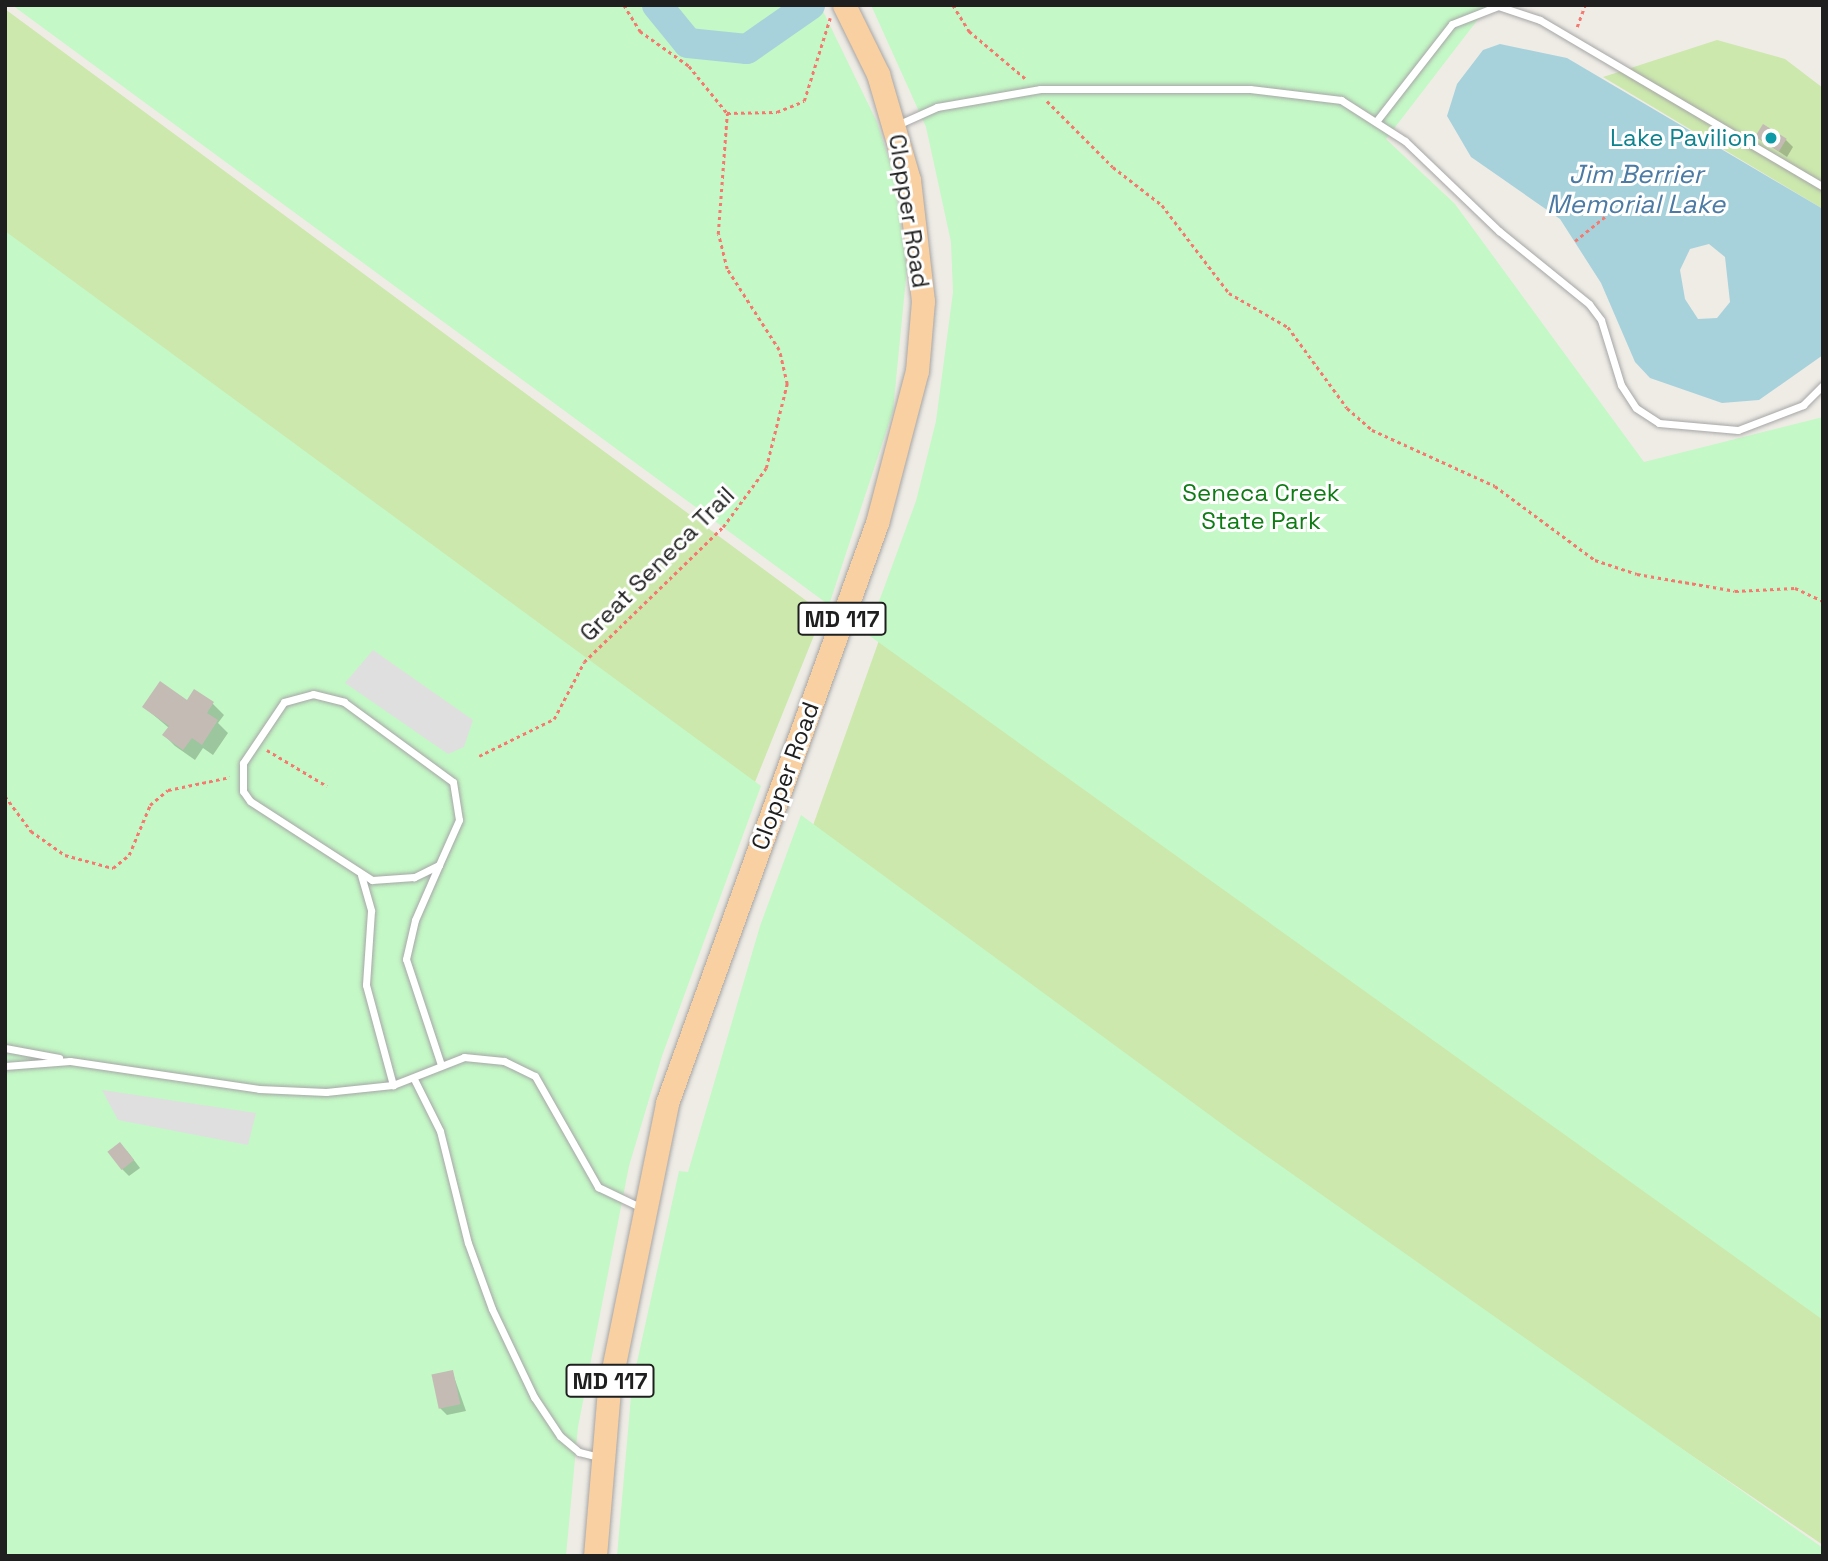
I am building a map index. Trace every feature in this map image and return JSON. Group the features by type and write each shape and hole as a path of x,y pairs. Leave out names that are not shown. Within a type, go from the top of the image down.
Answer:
{"main road":[{"name":"Clopper Road","path":"595,1556 609,1389 643,1209 667,1103 900,451 917,371 923,301 897,125 843,13"}],"lane":[{"path":"1378,120 1463,15 1499,6 1573,40 1823,187"},
{"path":"897,125 937,107 1040,89 1294,92 1341,100 1378,120 1589,304 1601,320 1620,385 1636,408 1659,423 1738,430 1803,405 1823,385"},
{"path":"439,865 390,882 360,875 261,810 243,791 240,775 255,743 296,696 344,702 453,782 459,820 439,865 406,959 441,1065"},
{"path":"360,875 370,911 366,985 393,1085"},
{"path":"5,1048 70,1061 259,1089 393,1085 414,1079 464,1057 521,1065 550,1096 598,1187 643,1209"},
{"path":"5,1066 70,1061"},
{"path":"414,1079 440,1131 468,1243 492,1309 534,1397 560,1436 579,1452 603,1458"}],"path":[{"path":"624,5 640,31 689,66 727,113 777,113 804,101 815,80 823,27 843,13"},
{"path":"953,5 969,32 1040,89 1113,167 1162,205 1229,293 1288,327 1347,408 1372,430 1495,486 1595,559 1637,575 1735,591 1795,588 1823,601"},
{"path":"1573,40 1585,5"},
{"name":"Great Seneca Trail","path":"480,756 554,719 584,662 723,527 766,468 787,384 779,350 727,269 718,234 727,113"},
{"path":"1574,241 1607,215"},
{"path":"255,743 327,786"},
{"path":"5,796 31,831 65,855 113,868 129,855 150,805 168,790 240,775"}],"green space":[{"path":"12,5 820,5 877,122 893,172 907,268 893,411 829,605"},
{"name":"Seneca Creek State Park","path":"871,5 1489,5 1386,139 1455,204 1644,462 1823,417 1823,1320 867,634 916,501 936,421 953,292 951,242 926,127"},
{"path":"5,9 823,613 751,792 5,250"},
{"path":"1717,40 1785,59 1823,88 1823,209 1603,77"},
{"path":"5,231 761,786 662,1056 629,1166 578,1427 566,1556 5,1556"},
{"path":"882,632 1823,1302 1823,1545 1285,1179 811,831"},
{"path":"801,815 1237,1135 1823,1548 1823,1556 617,1556 632,1385 679,1171 688,1172 760,926"}],"shaded area":[{"path":"373,650 473,720 464,747 448,754 345,683"},
{"path":"102,1090 256,1113 248,1145 118,1120"}],"water":[{"name":"Jim Berrier Memorial Lake","path":"1500,44 1567,58 1823,209 1823,355 1759,400 1722,403 1650,378 1635,362 1601,283 1560,219 1471,157 1447,116 1457,84 1483,50","holes":["1709,244 1725,257 1730,302 1717,318 1698,319 1685,299 1680,270 1690,249"]}],"building":[{"name":"Lake Pavilion","path":"1763,124 1787,139 1779,152 1755,137"},
{"path":"160,681 187,700 194,689 214,702 207,713 218,720 202,745 192,738 183,750 162,735 169,726 142,707"},
{"path":"120,1142 134,1160 122,1170 107,1152"},
{"path":"453,1370 460,1404 439,1409 431,1375"}],"waterway":[{"path":"657,5 688,43 747,49 810,5"}],"place":[{"name":"Lake Pavilion","path":"1771,138"}]}
